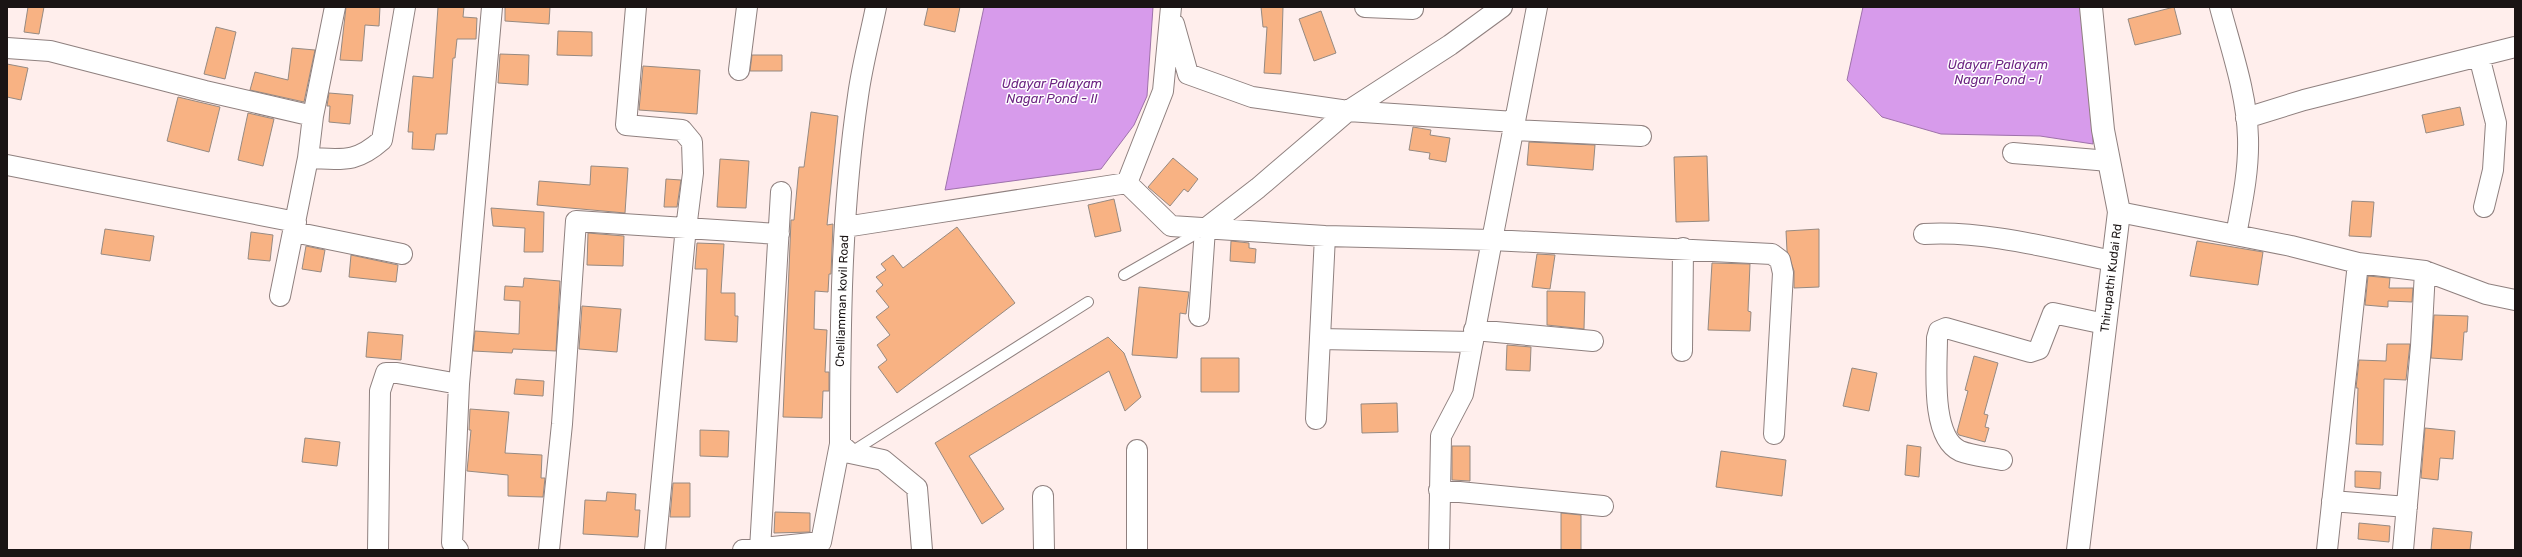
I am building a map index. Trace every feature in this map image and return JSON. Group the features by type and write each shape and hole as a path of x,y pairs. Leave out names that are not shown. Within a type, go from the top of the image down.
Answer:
{"street":[{"path":"280,296 295,227 308,158 313,116 335,7"},
{"path":"308,158 345,159 366,154 382,140 405,7"},
{"path":"458,550 452,543 460,384 492,7"},
{"path":"636,7 626,125 682,130 692,142 693,173 686,229 655,550"},
{"path":"739,70 747,7"},
{"name":"Chelliamman kovil Road","path":"822,546 845,449 840,332 845,227 858,95 876,7"},
{"path":"1365,7 1413,9 1413,7"},
{"path":"1199,316 1205,229 1258,188 1348,111 1450,45 1502,7"},
{"path":"1439,550 1441,436 1463,394 1473,336 1538,7"},
{"name":"Thirupathi Kudai Rd","path":"2078,550 2118,212 2103,130 2091,7"},
{"path":"2220,7 2246,118 2247,173 2236,235"},
{"path":"1127,183 1163,91 1171,10"},
{"path":"1171,10 1188,74 1252,97 1348,111 1641,136"},
{"path":"2246,118 2304,100 2515,47"},
{"path":"7,48 50,51 205,91 313,116"},
{"path":"2479,56 2496,123 2493,170 2484,207"},
{"path":"2013,154 2109,161"},
{"path":"7,165 295,227 402,254"},
{"path":"845,227 1127,183"},
{"path":"1127,183 1170,226 1325,236 1492,240 1763,251 1772,254 1780,260 1783,273 1774,434"},
{"path":"781,192 779,234 751,549 822,546"},
{"path":"2118,212 2291,246 2358,263 2425,271 2486,294 2515,300"},
{"path":"549,550 562,424 576,221 779,234"},
{"path":"1924,234 1951,232 1980,236 2113,261"},
{"path":"1316,419 1325,236"},
{"path":"1682,351 1683,248"},
{"path":"2327,550 2358,263"},
{"path":"2403,550 2421,346 2425,271"},
{"path":"2002,460 1960,451 1949,443 1939,422 1938,331 1946,328 2030,352 2039,349 2053,313 2105,324"},
{"path":"1320,340 1473,336 1593,340"},
{"path":"378,550 380,390 382,378 386,373 397,373 460,384"},
{"path":"845,449 883,460 917,488 922,550"},
{"path":"1137,550 1138,450"},
{"path":"1439,490 1603,506"},
{"path":"1043,496 1044,550"},
{"path":"2332,501 2407,507"}],"lane":[{"path":"1124,275 1205,229"},
{"path":"845,449 1088,302"}],"water":[{"name":"Udayar Palayam Nagar Pond - II","path":"984,7 1153,7 1147,96 1134,125 1101,169 945,190"},
{"name":"Udayar Palayam Nagar Pond - I","path":"1863,7 2081,7 2089,37 2093,144 2040,136 1941,134 1882,117 1847,80"}],"building":[{"path":"28,7 44,7 39,34 24,32"},
{"path":"346,7 380,7 379,26 365,25 362,61 340,60"},
{"path":"438,7 464,7 463,17 477,18 476,39 457,39 455,58 453,58 447,134 436,134 434,150 412,149 413,132 408,132 413,76 433,78"},
{"path":"505,7 550,7 549,24 505,21"},
{"path":"928,7 960,7 955,32 924,25"},
{"path":"1261,7 1283,7 1281,74 1264,73 1267,27 1263,27"},
{"path":"2174,7 2181,34 2135,45 2128,19"},
{"path":"1321,11 1336,53 1314,61 1299,19"},
{"path":"216,27 236,32 225,79 204,74"},
{"path":"558,31 592,32 592,56 557,55"},
{"path":"292,48 315,50 304,102 250,90 255,72 288,80"},
{"path":"500,54 529,55 528,85 498,83"},
{"path":"752,55 782,55 782,71 750,71"},
{"path":"7,64 28,68 21,100 7,97"},
{"path":"643,66 700,70 697,114 639,110"},
{"path":"329,93 353,95 350,124 329,122 330,106 327,106"},
{"path":"178,97 220,107 209,152 167,141"},
{"path":"2460,107 2464,125 2426,133 2422,115"},
{"path":"811,112 838,116 827,225 833,224 831,274 829,274 828,292 815,291 814,329 827,330 825,372 829,372 829,391 823,391 822,418 783,417 791,220 794,220 799,167 804,167"},
{"path":"248,113 274,119 263,166 238,160"},
{"path":"1413,127 1431,130 1430,135 1450,138 1446,162 1429,159 1430,153 1409,150"},
{"path":"1529,142 1595,145 1593,170 1527,165"},
{"path":"1707,156 1709,221 1676,222 1674,157"},
{"path":"1173,158 1198,179 1188,192 1184,189 1170,206 1148,187"},
{"path":"720,159 749,161 746,208 717,207"},
{"path":"591,166 628,168 625,213 537,205 539,181 590,185"},
{"path":"666,179 681,180 677,207 664,207"},
{"path":"1114,199 1121,231 1095,237 1088,205"},
{"path":"2352,201 2374,202 2371,237 2349,236"},
{"path":"491,208 544,212 543,252 524,252 525,228 493,226"},
{"path":"957,227 1015,303 897,393 878,367 887,360 877,345 890,335 876,317 889,307 876,291 883,285 876,277 886,270 881,264 893,255 903,268"},
{"path":"105,229 154,236 150,261 101,254"},
{"path":"1819,229 1819,287 1794,288 1794,271 1787,251 1786,231"},
{"path":"251,232 273,235 270,261 248,259"},
{"path":"588,233 624,236 623,266 587,265"},
{"path":"1231,241 1249,243 1249,248 1256,249 1255,263 1230,261"},
{"path":"2197,241 2263,252 2258,285 2190,276"},
{"path":"697,243 724,244 721,293 735,293 735,316 738,316 737,342 705,340 707,269 695,269"},
{"path":"306,246 325,250 321,272 302,269"},
{"path":"1537,254 1555,255 1550,289 1532,287"},
{"path":"351,255 398,265 396,282 349,277"},
{"path":"1712,263 1750,264 1748,311 1751,312 1750,331 1708,330"},
{"path":"2368,276 2390,278 2389,288 2413,288 2412,302 2388,301 2388,307 2365,305"},
{"path":"524,278 560,281 556,351 513,349 512,353 473,351 475,331 519,334 520,301 504,300 505,286 523,287"},
{"path":"1139,287 1189,292 1186,314 1180,313 1177,358 1132,355"},
{"path":"1547,291 1585,292 1584,329 1547,325"},
{"path":"582,306 621,309 617,352 579,349"},
{"path":"2434,315 2468,316 2467,332 2464,332 2462,360 2431,358"},
{"path":"368,332 403,335 401,360 366,357"},
{"path":"1108,337 1124,353 1141,397 1125,411 1109,371 969,456 1004,509 982,524 935,443"},
{"path":"2387,344 2410,344 2406,380 2384,379 2383,445 2356,444 2358,388 2356,388 2359,360 2386,361"},
{"path":"1507,345 1531,347 1530,371 1506,370"},
{"path":"1974,356 1998,363 1984,414 1988,415 1985,427 1989,428 1985,442 1959,435 1957,432 1968,391 1965,390"},
{"path":"1201,358 1239,358 1239,392 1201,392"},
{"path":"1852,368 1877,373 1869,411 1843,406"},
{"path":"516,379 544,381 543,396 514,394"},
{"path":"1397,403 1398,432 1362,433 1361,404"},
{"path":"470,409 509,412 505,453 542,455 541,478 545,478 543,497 508,496 508,475 467,471 471,430 469,430"},
{"path":"2425,428 2455,431 2453,459 2440,458 2438,480 2421,478"},
{"path":"700,430 729,431 728,457 700,456"},
{"path":"305,438 340,442 337,466 302,462"},
{"path":"1907,445 1921,447 1919,477 1905,475"},
{"path":"1452,446 1470,446 1470,481 1452,480"},
{"path":"1721,451 1786,460 1782,496 1716,487"},
{"path":"2355,471 2381,472 2380,489 2355,487"},
{"path":"673,483 690,483 690,517 670,517"},
{"path":"607,492 636,494 635,510 640,510 638,537 583,534 585,500 606,501"},
{"path":"775,512 810,513 810,532 774,533"},
{"path":"1561,513 1581,515 1581,550 1561,550"},
{"path":"2359,523 2390,526 2389,542 2358,539"},
{"path":"2433,528 2472,532 2470,550 2431,550"}]}
